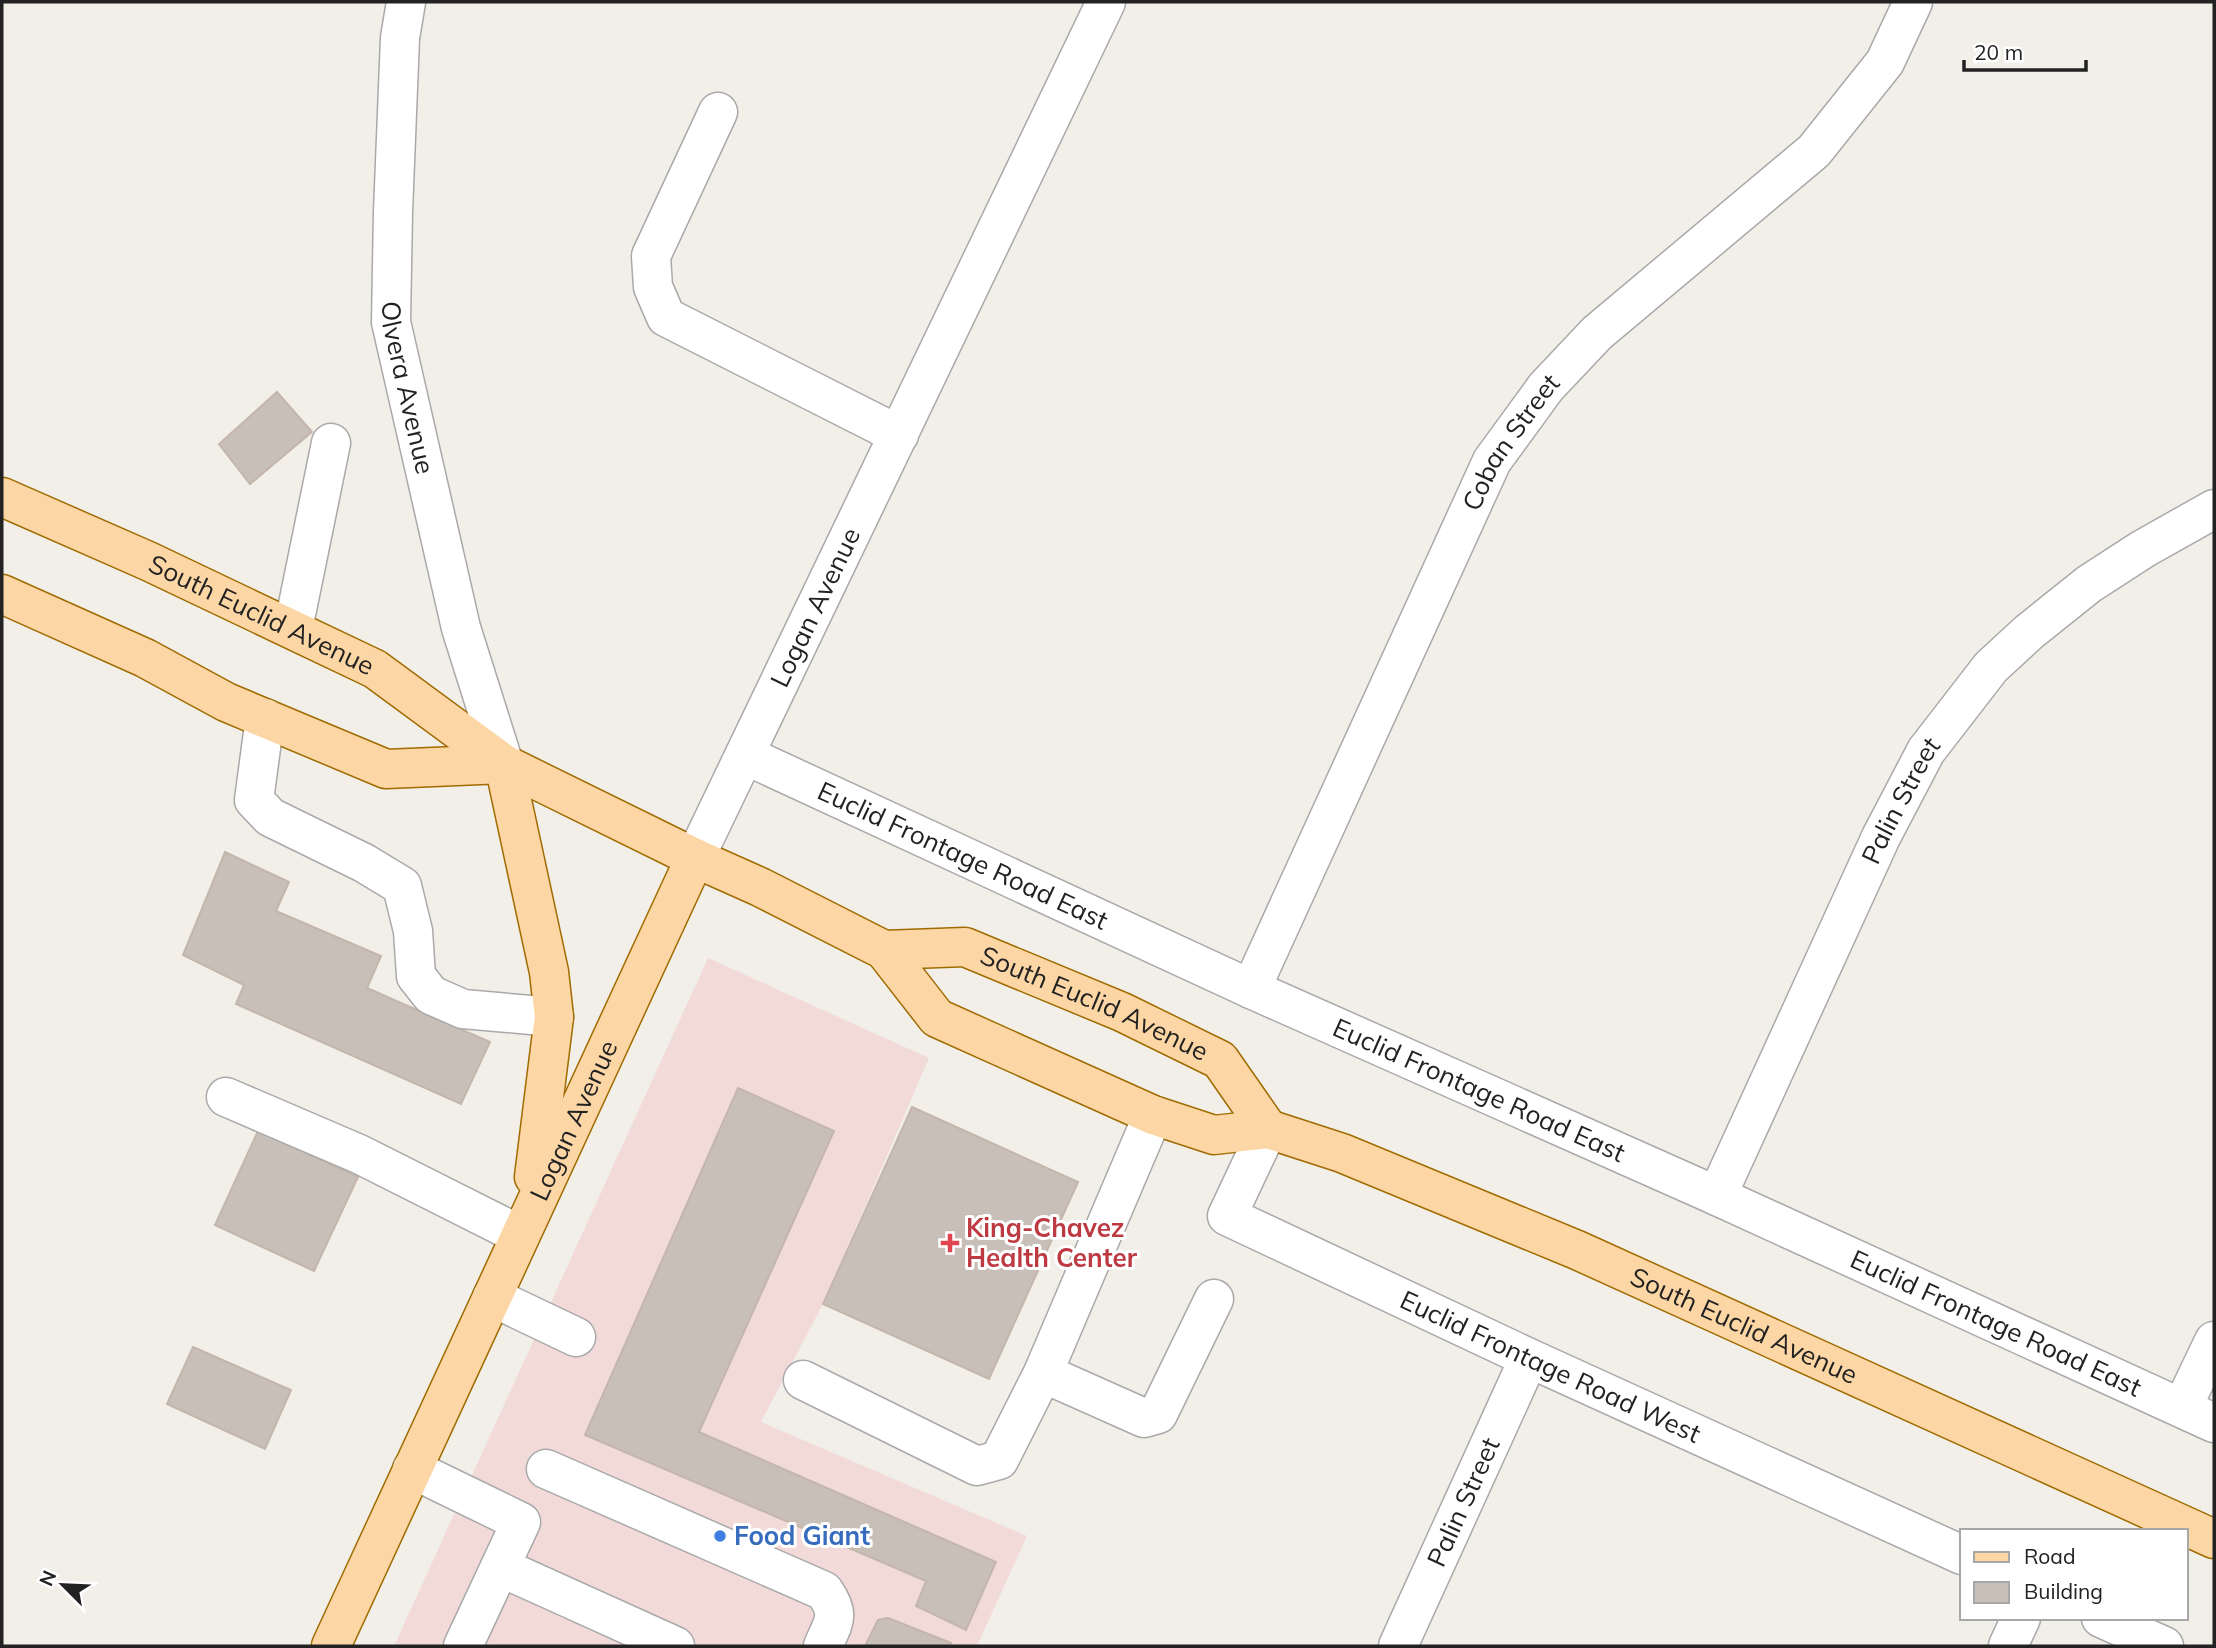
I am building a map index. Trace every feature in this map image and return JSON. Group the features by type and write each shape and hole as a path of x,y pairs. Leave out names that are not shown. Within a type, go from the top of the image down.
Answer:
{"main road":[{"name":"South Euclid Avenue","path":"2,496 148,561 375,668 504,764 884,950 937,1018 1153,1115 1214,1135 1268,1129 1342,1153 1577,1251 2214,1539"},
{"name":"South Euclid Avenue","path":"2,594 145,658 226,702 386,769 504,764"},
{"name":"Logan Avenue","path":"504,764 549,972 554,1017 525,1224"},
{"name":"Logan Avenue","path":"331,1646 695,858"},
{"name":"South Euclid Avenue","path":"884,950 965,947 1122,1012 1220,1060 1268,1129"}],"street":[{"name":"Olvera Avenue","path":"406,2 400,38 391,323 461,628 504,764"},
{"name":"Logan Avenue","path":"695,858 1106,2"},
{"name":"Coban Street","path":"1251,989 1492,461 1546,387 1597,332 1814,151 1885,62 1913,2"},
{"path":"718,112 651,256 653,287 666,317 899,435"},
{"path":"293,629 331,443"},
{"name":"Palin Street","path":"1717,1196 1881,836 1926,751 1991,667 2029,632 2089,584 2143,549 2214,509"},
{"path":"265,718 254,800 270,817 364,863 402,886 413,931 416,976 431,995 463,1009 554,1017"},
{"name":"Euclid Frontage Road East","path":"745,755 1251,989 1717,1196 2198,1415"},
{"path":"226,1097 525,1224"},
{"path":"803,1380 977,1466 999,1460 1042,1373 1153,1115"},
{"name":"Euclid Frontage Road West","path":"1268,1129 1227,1216 1529,1358 1960,1554"},
{"path":"492,1297 576,1337"},
{"path":"1042,1373 1144,1418 1158,1414 1214,1299"},
{"path":"2198,1415 2214,1341"},
{"name":"Palin Street","path":"1398,1646 1529,1358"},
{"path":"412,1469 521,1522 463,1646"},
{"path":"546,1469 824,1591 833,1604 836,1616 824,1646"},
{"path":"500,1567 675,1646"},
{"path":"2008,1646 2020,1620"},
{"path":"2106,1620 2164,1646"}],"shaded area":[{"path":"708,958 929,1058 823,1304 761,1422 1027,1536 977,1646 394,1646"}],"building":[{"path":"277,392 312,432 250,484 219,444"},
{"path":"225,852 289,882 276,911 381,956 367,988 490,1042 461,1104 236,1004 244,985 183,955"},
{"path":"738,1088 834,1131 699,1432 996,1562 966,1630 916,1606 926,1581 585,1435"},
{"name":"King-Chavez Health Center","path":"912,1107 1078,1182 989,1379 823,1304"},
{"path":"258,1131 358,1177 314,1271 215,1225"},
{"path":"193,1347 291,1390 265,1449 167,1404"},
{"path":"888,1618 951,1643 949,1646 865,1646 878,1620"}],"place":[{"name":"King-Chavez Health Center","path":"950,1243"},
{"name":"Food Giant","path":"720,1536"}]}
